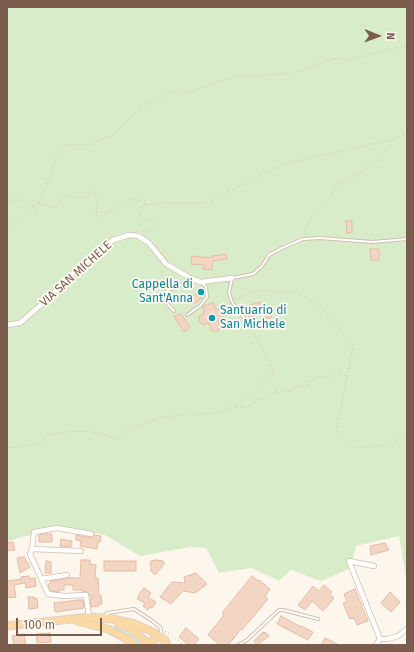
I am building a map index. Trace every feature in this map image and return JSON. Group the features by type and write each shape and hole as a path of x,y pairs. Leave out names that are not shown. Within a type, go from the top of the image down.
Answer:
{"main road":[{"path":"7,626 89,617 105,618 135,624 155,632 164,640 174,645"},
{"path":"69,619 108,629 127,639 134,645"},
{"path":"69,619 91,619 124,626 135,632 150,645 154,639 164,640"}],"street":[{"name":"VIA SAN MICHELE","path":"7,325 20,323 49,298 62,282 113,240 128,235 138,236"},
{"path":"138,236 149,243 166,264 190,278 201,282 232,278"},
{"path":"89,617 86,595 64,596 48,594 30,554 34,532 57,528 91,534"},
{"path":"32,549 81,551"},
{"path":"374,566 349,560 380,638"},
{"path":"41,579 68,575"},
{"path":"380,638 388,639 398,636 407,629"},
{"path":"376,645 380,638"}],"lane":[{"path":"244,318 232,302 229,293 232,278 253,274 262,266 269,255 282,248 302,239 320,238 373,242 407,239"},
{"path":"174,310 163,299 163,295 168,290 177,287 190,278"},
{"path":"187,315 200,306 207,297 206,287 201,282"},
{"path":"105,618 107,613 134,609 160,627 164,640"},
{"path":"238,645 247,640 279,610 318,619"}],"path":[{"path":"38,204 45,190 56,156 67,145 89,145 114,134 141,107 172,91 184,94 233,77 293,73 333,58 349,60 407,45"},
{"path":"144,205 165,203 206,203 284,164 394,139 407,134"},
{"path":"302,239 313,213 327,203 337,184 363,171 379,159 394,139"},
{"path":"7,231 32,206 38,204 55,207 63,197 84,197 92,190 95,194 97,202 97,216 101,216 117,208 120,204 124,206 132,198 136,202 144,198 144,205 140,210 140,215 143,218 156,222 158,225 150,231 139,232 138,236"},
{"path":"7,203 13,200 24,200 32,206 38,215"},
{"path":"232,302 254,290 298,293 322,308 353,348 336,432 351,448 382,446 407,435"},
{"path":"7,448 38,444 50,434 69,432 89,431 118,439 124,433 159,418 218,413 234,407 252,394 274,371 244,318"},
{"path":"234,407 245,407 267,395 283,390 289,391 297,387 307,385 317,376 329,377 338,371 340,374 347,377"},
{"path":"160,627 184,645"},
{"path":"115,645 119,641"}],"green space":[{"path":"7,7 407,7 407,583 399,536 356,546 351,568 321,581 291,570 279,581 252,568 219,573 206,548 191,547 140,556 105,535 61,529 21,537 7,542"},
{"path":"114,626 128,630 144,644 137,645 113,629"}],"building":[{"path":"346,221 352,221 352,232 347,233"},
{"path":"370,249 379,249 379,260 371,260"},
{"path":"226,254 227,259 213,261 212,270 203,269 204,265 191,264 192,256 212,258 212,256"},
{"path":"198,293 202,298 193,304 189,299"},
{"path":"260,302 261,307 265,306 265,309 269,307 272,317 265,319 264,313 249,318 245,307"},
{"name":"Santuario di San Michele","path":"213,303 216,310 220,308 224,311 225,315 223,318 218,320 220,327 218,331 214,332 211,330 209,323 203,325 199,319 200,315 204,314 203,306"},
{"path":"181,314 190,327 184,332 174,316"},
{"path":"238,320 240,327 233,329 231,322"},
{"path":"52,534 52,542 39,542 39,535"},
{"path":"76,535 91,538 94,535 101,536 97,549 80,546 81,541 76,540"},
{"path":"61,539 72,541 71,547 60,546"},
{"path":"13,542 15,550 7,551 7,543"},
{"path":"385,543 389,550 371,555 370,546"},
{"path":"24,557 30,567 20,573 17,558"},
{"path":"81,560 90,560 90,564 96,565 95,578 98,578 99,595 101,595 102,604 98,604 99,606 91,607 90,599 92,599 92,596 82,590 73,590 73,585 64,585 64,590 60,590 59,592 51,591 48,586 51,581 68,578 80,578"},
{"path":"46,561 51,562 51,573 45,573"},
{"path":"104,561 136,561 136,571 104,571"},
{"path":"151,561 163,561 165,563 155,575 150,570 152,568 150,566"},
{"path":"196,573 207,584 195,593 183,591 171,604 160,597 172,582 185,583 184,577"},
{"path":"29,576 29,579 35,578 36,586 26,588 25,583 14,585 16,597 7,598 7,581"},
{"path":"252,576 270,589 265,596 268,599 228,645 220,645 208,635 224,615 222,613"},
{"path":"324,585 332,592 330,594 334,598 323,611 312,601 305,610 298,605 313,586 319,591"},
{"path":"144,588 151,593 148,597 156,602 152,608 150,607 148,610 143,606 145,603 137,599 139,596 138,595"},
{"path":"355,589 368,621 357,625 354,618 350,619 343,603 347,602 344,594"},
{"path":"390,592 400,602 391,612 381,603"},
{"path":"28,597 34,597 34,599 37,598 38,608 29,609"},
{"path":"83,600 84,608 55,612 54,603"},
{"path":"281,616 313,632 308,640 277,624"},
{"path":"186,628 199,639 194,645 189,645 179,637"},
{"path":"263,632 269,636 257,645 254,641"},
{"path":"50,633 51,642 37,643 36,634"},
{"path":"24,634 26,645 14,645 12,636"},
{"path":"325,638 339,645 321,645"}],"place":[{"name":"Cappella di Sant'Anna","path":"201,292"},
{"name":"Santuario di San Michele","path":"212,318"}]}
